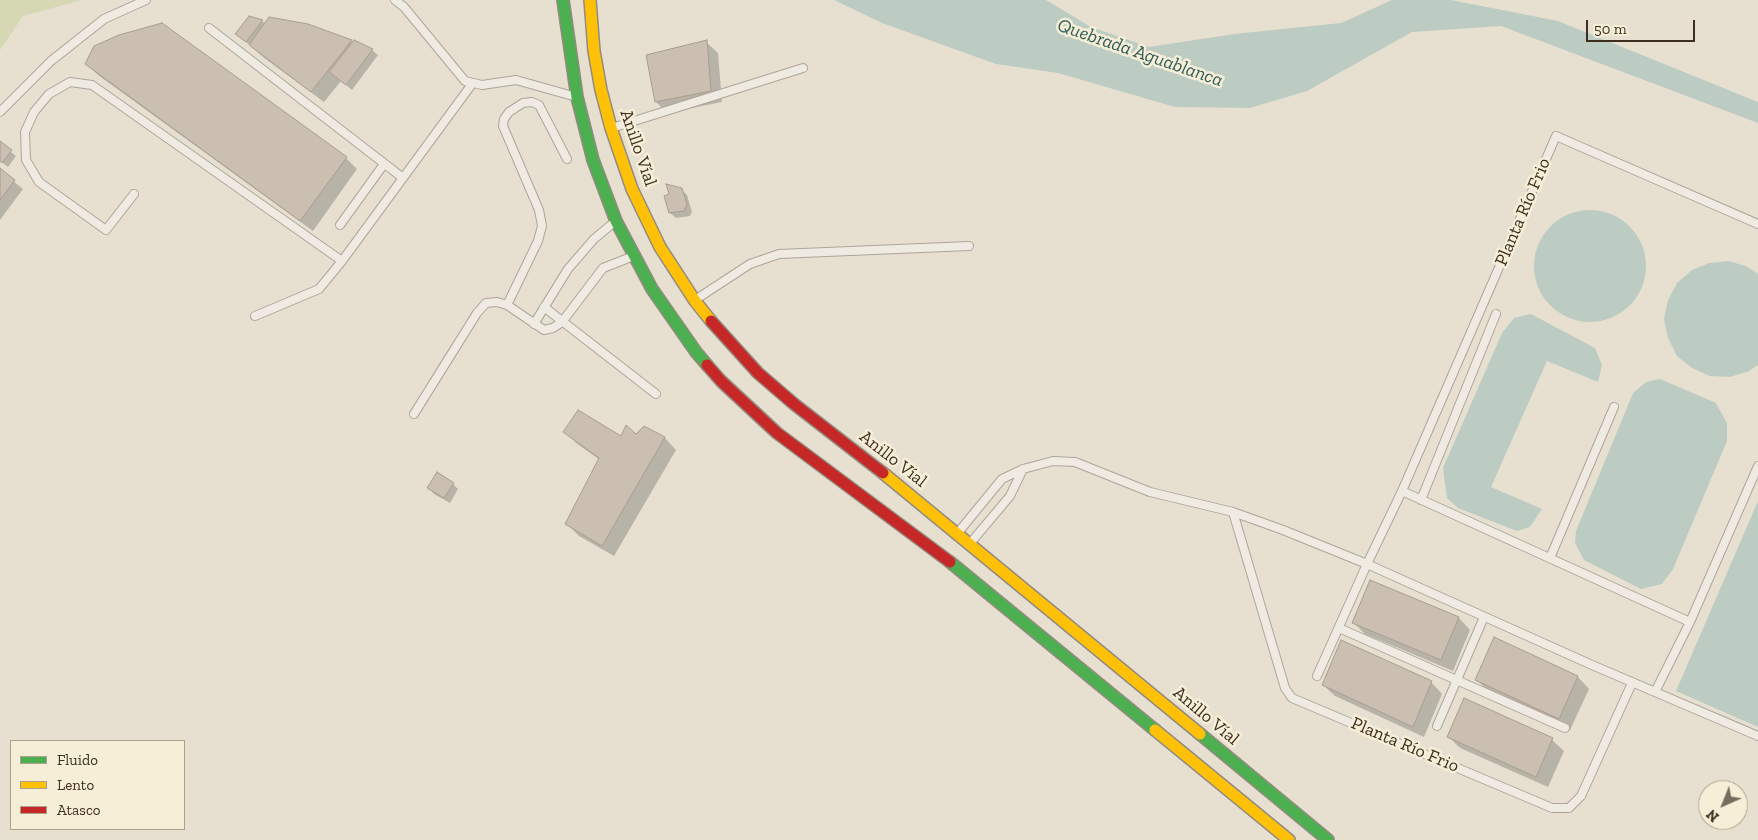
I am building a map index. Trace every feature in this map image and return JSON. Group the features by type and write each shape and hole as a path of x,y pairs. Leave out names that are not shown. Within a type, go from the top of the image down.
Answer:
{"highway":[{"path":"563,0 577,97 593,160 616,221 652,289 696,352 721,381 756,414 808,457 947,560 1289,840"},
{"name":"Anillo Víal","path":"590,0 594,51 601,90 620,159 645,218 660,247 695,301 725,338 758,373 794,404 958,533 1328,840"}],"lane":[{"path":"0,112 51,60 104,19 146,0"},
{"path":"395,0 404,7 465,81 482,85 516,80 577,97"},
{"path":"209,28 403,178"},
{"path":"611,128 804,68"},
{"path":"134,194 106,230 39,182 26,160 25,132 34,112 49,94 70,82 92,86 342,262"},
{"path":"255,316 319,289 342,262 472,84"},
{"path":"507,305 538,241 542,226 540,210 503,126 504,119 509,112 523,103 532,102 539,104 566,159"},
{"name":"Planta Río Frio","path":"1317,676 1402,491 1556,136 1758,224"},
{"path":"340,224 384,164"},
{"path":"534,324 568,269 594,238 616,221"},
{"path":"695,301 750,264 779,254 969,246"},
{"path":"414,414 477,314 486,303 497,302 507,305 544,330 553,328 562,322 603,268 633,256"},
{"path":"544,307 656,394"},
{"path":"1420,500 1496,314"},
{"path":"1550,558 1614,407"},
{"path":"958,533 1002,479 1023,469 1053,461 1075,462 1150,492 1233,512 1283,530 1367,564 1632,683 1758,736"},
{"path":"1656,692 1690,622 1758,466"},
{"path":"970,544 1004,505 1023,469"},
{"path":"1402,491 1690,622"},
{"name":"Planta Río Frio","path":"1233,512 1285,688 1292,698 1552,808 1568,808 1581,796 1632,683"},
{"path":"1437,726 1484,617"},
{"path":"1339,628 1565,728"}],"green space":[{"path":"0,0 82,0 23,16 0,50"}],"water":[{"name":"Quebrada Aguablanca","path":"834,0 1046,0 1091,27 1149,47 1234,34 1341,23 1392,0 1451,0 1558,21 1758,102 1758,123 1501,26 1412,32 1307,91 1250,108 1175,107 1058,73 996,64 882,23"},
{"path":"1590,210 1611,214 1629,227 1642,245 1646,266 1642,287 1629,305 1611,318 1590,322 1569,318 1551,305 1538,287 1534,266 1538,245 1551,227 1569,214"},
{"path":"1728,261 1746,266 1758,274 1758,365 1749,371 1730,377 1710,376 1692,368 1677,356 1668,338 1664,319 1668,300 1677,283 1692,270 1709,263"},
{"path":"1531,314 1595,348 1602,365 1598,382 1547,361 1491,487 1542,509 1530,527 1517,531 1458,508 1447,498 1443,468 1502,333 1514,318"},
{"path":"1660,379 1716,403 1727,423 1727,441 1673,569 1662,584 1641,589 1584,560 1575,543 1576,531 1633,393 1646,382"},
{"path":"1758,501 1758,727 1676,691"}],"building":[{"path":"249,16 263,20 246,42 235,34"},
{"path":"269,17 308,24 352,40 311,92 249,45"},
{"path":"162,23 347,157 300,221 85,64 94,46 119,35"},
{"path":"354,40 373,49 346,85 329,72"},
{"path":"707,40 711,91 655,102 646,55"},
{"path":"0,141 12,150 2,163 0,161"},
{"path":"0,168 15,180 0,200"},
{"path":"666,184 682,188 687,205 684,211 669,213 664,196 669,194"},
{"path":"578,410 621,436 626,425 636,434 644,426 665,437 602,546 565,524 599,458 563,432"},
{"path":"437,472 454,483 444,498 427,488"},
{"path":"1370,580 1459,617 1441,660 1352,623"},
{"path":"1494,637 1578,676 1559,719 1475,680"},
{"path":"1341,640 1432,681 1413,727 1322,685"},
{"path":"1464,698 1553,738 1536,777 1447,737"}],"traffic: fast":[{"path":"563,0 577,97 593,160 616,221 652,289 707,365"},
{"path":"950,562 1155,730"},
{"path":"1200,734 1328,840"}],"traffic: slow":[{"path":"590,0 594,51 601,90 611,128 632,189 660,247 695,301 711,321"},
{"path":"883,473 1200,734"},
{"path":"1155,730 1289,840"}],"traffic: jam":[{"path":"711,321 758,373 794,404 883,473"},
{"path":"707,365 721,381 777,433 950,562"}]}
